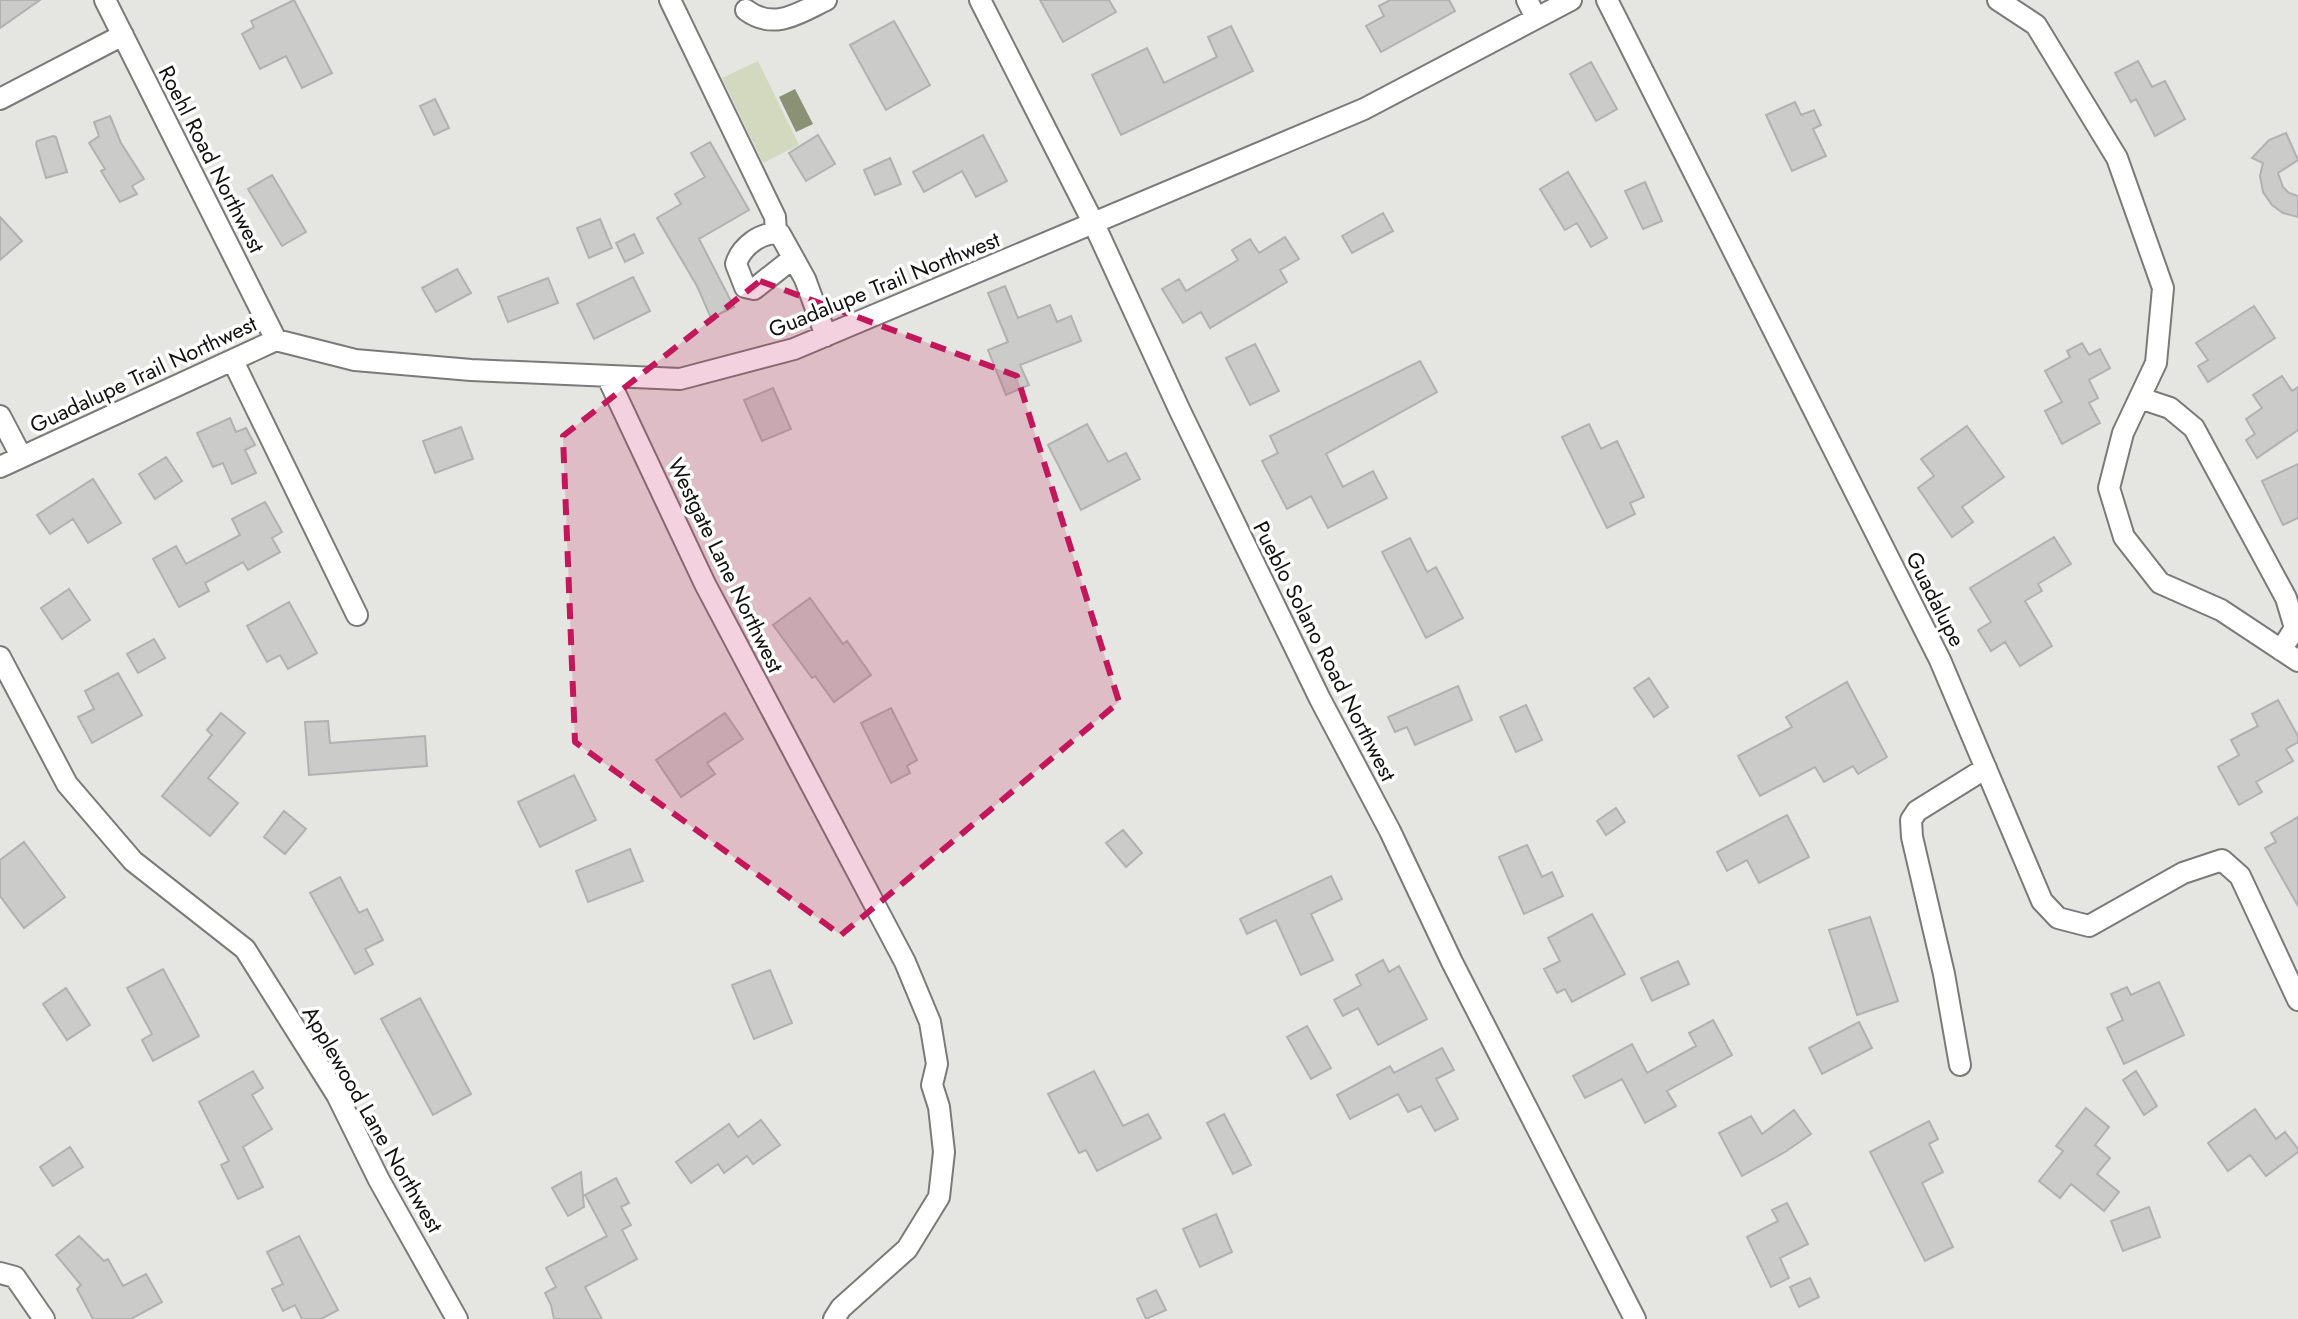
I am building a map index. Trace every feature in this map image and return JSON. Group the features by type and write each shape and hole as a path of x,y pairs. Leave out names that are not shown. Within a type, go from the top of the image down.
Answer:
{"street":[{"name":"Roehl Road Northwest","path":"105,0 276,340"},
{"path":"670,0 775,217 776,233"},
{"path":"746,10 758,19 771,20 797,14 826,0"},
{"name":"Pueblo Solano Road Northwest","path":"980,0 1094,224 1180,411 1320,699 1390,831 1452,962 1635,1319"},
{"name":"Guadalupe Trail Northwest","path":"0,467 276,340 355,360 471,370 680,379 794,349 1364,109 1532,9 1571,0"},
{"name":"Guadalupe","path":"1607,0 1940,660 2042,901 2058,918 2089,926 2183,873 2222,860 2240,876 2298,1000"},
{"path":"1998,0 2036,25 2117,158 2163,288 2156,363 2123,433 2109,488 2124,537 2160,583 2221,610 2290,656 2295,628 2286,598 2194,428 2170,408 2140,398"},
{"path":"0,99 123,35"},
{"path":"792,259 754,289 745,287 736,264 739,255 763,236 780,234 805,279 826,336"},
{"path":"233,361 357,615"},
{"name":"Westgate Lane Northwest","path":"607,376 705,584 905,962 930,1022 937,1064 932,1085 939,1107 944,1152 939,1197 907,1249 841,1308 834,1319"},
{"path":"0,416 21,456"},
{"name":"Applewood Lane Northwest","path":"0,657 67,784 133,861 245,949 337,1095 379,1180 457,1319"},
{"path":"1960,1065 1911,820 1917,811 1986,768"},
{"path":"0,1273 15,1277 44,1319"}],"highlighted area":[{"path":"760,281 1017,376 1119,702 841,935 575,742 563,436"}],"shaded area":[{"path":"758,61 799,145 763,163 722,78"},
{"path":"795,89 813,124 796,132 779,97"}],"building":[{"path":"0,0 40,0 0,28"},
{"path":"294,0 332,73 302,88 286,56 260,69 242,34 254,27 251,21"},
{"path":"1040,0 1109,0 1116,12 1063,42"},
{"path":"1390,0 1449,0 1455,11 1381,52 1366,26 1384,16 1379,6"},
{"path":"894,21 930,85 886,110 850,45"},
{"path":"1231,26 1253,71 1121,135 1092,75 1147,48 1164,83 1217,57 1208,37"},
{"path":"2138,61 2152,87 2165,81 2185,119 2155,136 2136,99 2131,102 2115,73"},
{"path":"1591,62 1617,109 1596,121 1570,74"},
{"path":"435,99 449,128 434,135 420,106"},
{"path":"1795,102 1801,115 1814,110 1821,125 1813,129 1826,156 1792,171 1766,115"},
{"path":"110,116 121,143 144,179 132,186 137,194 120,202 101,171 105,169 89,143 99,136 94,122"},
{"path":"2286,133 2298,160 2278,173 2283,187 2298,196 2298,217 2283,213 2272,205 2263,192 2260,176 2263,163 2252,158 2269,140"},
{"path":"818,135 835,164 806,181 789,153"},
{"path":"983,135 1007,181 976,197 962,171 924,192 913,172"},
{"path":"56,137 67,172 46,178 36,144"},
{"path":"710,142 749,210 699,239 734,307 711,318 697,286 657,218 681,204 675,194 705,177 691,153"},
{"path":"890,158 901,184 875,195 864,170"},
{"path":"1568,172 1607,238 1591,247 1577,223 1565,230 1540,189"},
{"path":"272,175 306,232 282,246 248,189"},
{"path":"1645,182 1662,221 1643,229 1625,191"},
{"path":"1383,213 1393,231 1352,253 1342,236"},
{"path":"0,217 22,241 0,260"},
{"path":"600,219 612,248 589,258 577,228"},
{"path":"634,234 643,253 625,262 616,243"},
{"path":"1285,237 1299,259 1280,270 1287,282 1210,328 1201,312 1183,323 1162,289 1179,279 1186,291 1238,260 1232,250 1250,239 1259,253"},
{"path":"457,269 471,293 436,312 422,288"},
{"path":"633,277 650,311 594,339 577,304"},
{"path":"548,278 558,303 508,322 498,297"},
{"path":"1005,286 1018,318 1050,305 1057,322 1071,316 1081,341 1020,365 1029,385 1006,395 988,350 1008,342 988,293"},
{"path":"2254,306 2275,338 2208,382 2198,366 2208,360 2196,343"},
{"path":"2082,343 2089,355 2100,349 2110,368 2089,380 2098,398 2089,403 2100,423 2062,444 2045,411 2062,402 2045,371 2070,357 2067,351"},
{"path":"1255,344 1279,391 1250,405 1226,358"},
{"path":"1420,361 1437,392 1326,454 1343,487 1373,471 1387,498 1328,528 1311,496 1287,509 1262,461 1278,453 1270,436"},
{"path":"2282,376 2292,391 2298,387 2298,430 2257,458 2246,440 2255,434 2246,419 2262,408 2253,395"},
{"path":"773,388 791,429 762,441 744,400"},
{"path":"230,418 236,432 246,428 255,445 245,450 256,473 232,484 223,463 213,467 197,433"},
{"path":"1087,424 1108,462 1126,453 1140,479 1081,510 1048,445"},
{"path":"1589,424 1601,449 1617,441 1644,497 1630,503 1635,514 1607,528 1562,437"},
{"path":"1967,426 2004,477 1962,507 1973,522 1952,537 1918,488 1934,476 1921,459"},
{"path":"461,427 473,459 435,473 423,441"},
{"path":"166,457 182,481 155,499 139,474"},
{"path":"2298,464 2298,518 2283,525 2262,481"},
{"path":"93,479 121,523 88,543 73,519 50,534 37,515"},
{"path":"265,502 282,532 272,538 280,552 248,570 243,562 205,583 209,591 179,607 153,559 176,546 186,564 240,535 232,519"},
{"path":"2054,537 2071,564 2038,584 2042,591 2025,601 2052,646 2020,666 2005,642 1991,651 1978,630 1991,622 1970,588"},
{"path":"1410,538 1427,572 1436,567 1463,618 1426,638 1382,552"},
{"path":"69,589 90,620 62,639 41,608"},
{"path":"810,598 843,644 847,641 871,675 834,702 773,625"},
{"path":"289,602 317,653 288,669 280,655 267,662 247,626"},
{"path":"154,639 165,658 138,673 127,654"},
{"path":"118,673 142,715 92,743 78,717 94,709 85,691"},
{"path":"1649,678 1668,707 1654,717 1634,688"},
{"path":"1847,682 1887,757 1858,774 1853,766 1824,782 1815,767 1760,796 1738,756 1792,727 1786,717"},
{"path":"1458,686 1472,720 1415,745 1407,727 1395,732 1388,717"},
{"path":"2278,700 2298,736 2298,742 2286,749 2293,761 2256,782 2262,792 2239,805 2218,767 2239,755 2231,740 2258,726 2252,714"},
{"path":"1526,705 1542,740 1516,752 1500,717"},
{"path":"891,708 917,760 907,766 910,773 891,783 861,723"},
{"path":"221,713 245,733 208,778 238,803 210,836 162,796 212,735 207,730"},
{"path":"725,713 743,739 707,763 715,774 681,797 656,760"},
{"path":"328,721 330,743 425,736 427,766 309,775 305,722"},
{"path":"574,775 596,820 540,847 518,802"},
{"path":"1616,808 1625,822 1606,835 1597,821"},
{"path":"284,811 306,829 285,854 264,837"},
{"path":"1787,815 1809,857 1759,883 1747,860 1727,871 1717,852"},
{"path":"2298,817 2298,906 2265,848 2276,842 2271,833"},
{"path":"1123,830 1142,853 1126,867 1106,843"},
{"path":"24,842 65,897 24,928 0,896 0,860"},
{"path":"1527,845 1542,877 1552,872 1563,896 1524,914 1499,857"},
{"path":"630,849 643,881 588,902 576,871"},
{"path":"1331,876 1342,899 1311,914 1333,960 1301,975 1276,920 1247,934 1240,919"},
{"path":"340,877 359,913 367,909 383,940 365,949 373,964 355,974 310,893"},
{"path":"1592,914 1625,974 1572,1002 1565,989 1557,993 1544,969 1560,961 1548,938"},
{"path":"1870,917 1898,1001 1857,1015 1829,930"},
{"path":"1383,960 1389,972 1399,966 1427,1019 1378,1045 1358,1008 1343,1016 1334,1000 1361,985 1356,975"},
{"path":"1678,961 1689,984 1652,1001 1641,978"},
{"path":"163,969 199,1036 153,1061 142,1040 152,1034 127,988"},
{"path":"770,970 792,1023 754,1039 732,985"},
{"path":"2159,982 2184,1035 2124,1064 2107,1028 2123,1020 2111,994 2127,987 2131,995"},
{"path":"66,988 90,1025 67,1040 43,1004"},
{"path":"420,998 471,1094 433,1115 381,1019"},
{"path":"1713,1020 1732,1055 1667,1091 1676,1106 1645,1123 1622,1079 1585,1098 1573,1076 1632,1044 1647,1073 1696,1046 1689,1033"},
{"path":"1859,1022 1872,1048 1822,1074 1809,1048"},
{"path":"1307,1026 1331,1068 1311,1079 1287,1037"},
{"path":"1442,1048 1454,1070 1436,1079 1458,1119 1435,1131 1421,1106 1408,1112 1398,1094 1350,1119 1337,1095 1390,1066 1394,1073"},
{"path":"253,1071 263,1088 252,1095 272,1129 243,1147 263,1187 238,1199 221,1165 229,1161 199,1102"},
{"path":"1094,1071 1123,1126 1148,1114 1161,1138 1097,1171 1086,1150 1079,1153 1048,1094"},
{"path":"2136,1071 2157,1106 2144,1115 2123,1080"},
{"path":"2086,1108 2109,1127 2095,1145 2110,1158 2097,1174 2119,1192 2104,1211 2071,1184 2060,1198 2039,1181 2063,1151 2056,1146"},
{"path":"2255,1109 2276,1139 2285,1132 2298,1149 2266,1176 2250,1155 2228,1171 2208,1143"},
{"path":"1794,1110 1811,1134 1742,1176 1719,1133 1751,1116 1762,1134"},
{"path":"1224,1114 1251,1165 1233,1174 1207,1123"},
{"path":"761,1120 780,1145 753,1164 747,1156 724,1173 718,1164 691,1183 676,1162 729,1124 738,1137"},
{"path":"1929,1121 1938,1139 1929,1144 1943,1172 1922,1183 1953,1247 1925,1261 1870,1152"},
{"path":"70,1147 83,1167 53,1186 40,1167"},
{"path":"581,1172 584,1207 568,1216 552,1188"},
{"path":"616,1178 629,1203 621,1207 631,1225 622,1230 637,1259 585,1287 602,1319 554,1319 545,1293 556,1287 546,1268 607,1236 585,1195"},
{"path":"1787,1203 1808,1244 1780,1258 1789,1278 1771,1287 1747,1237 1778,1221 1772,1210"},
{"path":"2149,1207 2160,1237 2123,1251 2111,1221"},
{"path":"1216,1214 1232,1252 1200,1267 1183,1229"},
{"path":"79,1236 104,1261 108,1259 123,1286 146,1274 162,1302 131,1319 93,1319 77,1289 81,1285 56,1255"},
{"path":"299,1236 338,1310 321,1319 302,1319 295,1305 283,1311 272,1289 283,1284 267,1252"},
{"path":"1810,1278 1819,1297 1799,1307 1790,1287"},
{"path":"1156,1290 1166,1310 1146,1319 1137,1299"}]}
